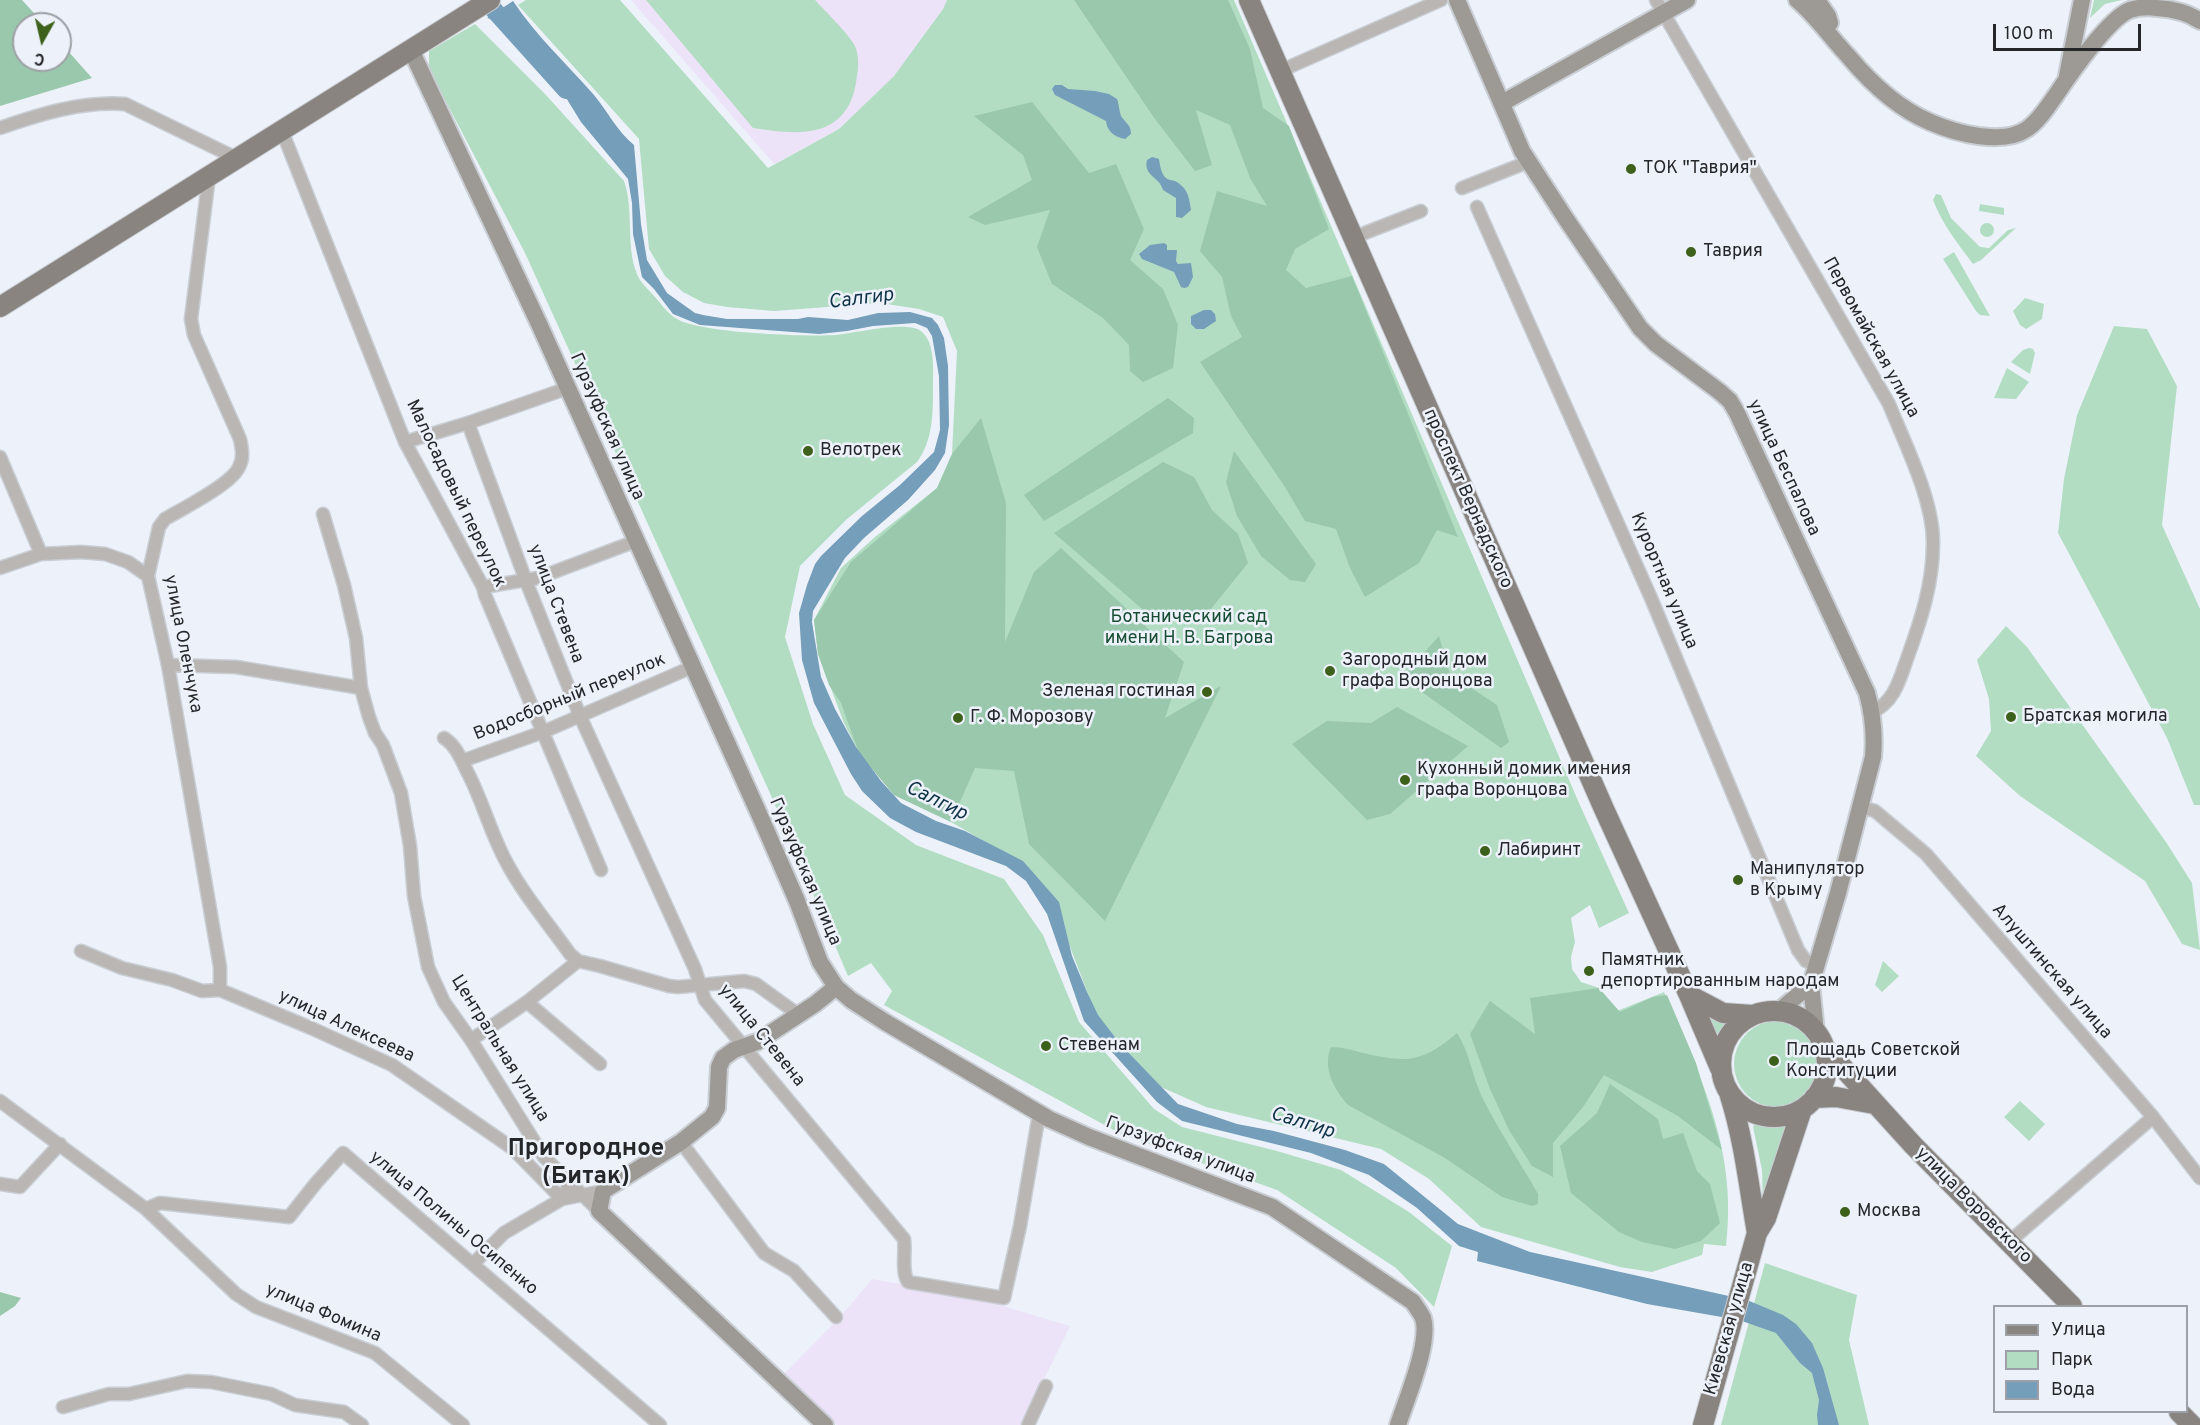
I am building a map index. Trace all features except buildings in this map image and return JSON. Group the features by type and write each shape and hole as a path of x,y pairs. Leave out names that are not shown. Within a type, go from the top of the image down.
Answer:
{"main road":[{"name":"проспект Вернадского","path":"1249,0 1608,819 1720,1068"},
{"name":"улица Беспалова","path":"1458,0 1528,162 1640,328 1656,344 1730,401 1868,693 1875,741 1861,807 1810,984 1816,1032"},
{"path":"1502,103 1588,56 1660,6 1687,0"},
{"path":"1797,0 1811,12 1850,58 1885,93 1928,121 1977,136 2000,137 2027,129 2042,114 2112,23 2130,10 2148,7 2168,8 2195,18"},
{"path":"1816,0 1828,16 1833,39"},
{"path":"2067,80 2082,0"},
{"path":"0,307 483,5"},
{"name":"Гурзуфская улица","path":"411,50 568,388 769,836 820,962 836,987 851,1000 885,1022 1039,1113 1089,1137 1272,1207 1413,1302 1423,1317 1425,1333 1422,1351 1398,1425"},
{"name":"улица Беспалова","path":"1779,1011 1810,984"},
{"path":"599,1210 603,1191 681,1142 712,1117 717,1108 718,1067 723,1058 734,1050 757,1042 799,1015 836,987"},
{"path":"1689,995 1723,1013 1752,1015 1779,1011 1801,1018 1816,1032 1826,1049 1828,1064 1825,1080 1808,1105"},
{"path":"1752,1015 1734,1028 1723,1046 1720,1068 1722,1081 1729,1094 1749,1112 1779,1117 1836,1097 1874,1104"},
{"name":"улица Воровского","path":"1826,1049 1874,1104 2071,1305"},
{"name":"Киевская улица","path":"1729,1094 1743,1148 1757,1233"},
{"name":"Киевская улица","path":"1703,1425 1757,1233 1766,1218 1808,1105"},
{"name":"Центральная улица","path":"599,1210 825,1425"},
{"path":"2180,1413 2192,1425"}],"street":[{"path":"1280,71 1441,0"},
{"path":"2174,0 2195,18"},
{"name":"Первомайская улица","path":"1660,6 1889,404 1927,505 1934,542 1930,580 1920,624 1894,695 1880,709 1872,712"},
{"path":"0,128 33,116 73,107 125,104 238,159"},
{"name":"Малосадовый переулок","path":"282,131 405,442 483,587 602,870"},
{"path":"1462,188 1528,162"},
{"name":"улица Оленчука","path":"209,176 191,320 194,335 240,439 242,458 240,467 227,481 165,519 159,527 148,576 168,664 220,967 220,990"},
{"name":"Курортная улица","path":"1477,207 1651,598 1798,950 1806,961 1817,965"},
{"path":"1352,238 1421,211"},
{"path":"405,442 568,388"},
{"name":"улица Стевена","path":"468,423 526,581 580,716 695,969 705,1000 904,1239 906,1252 903,1275 908,1282 1004,1298 1020,1226 1039,1113"},
{"path":"0,457 41,554"},
{"name":"Центральная улица","path":"323,514 345,585 354,627 361,688 369,717 400,793 410,846 414,896 428,967 444,1002 544,1157 599,1210"},
{"path":"483,587 526,581 636,541"},
{"path":"0,568 41,554 81,552 105,554 128,562 148,576"},
{"path":"168,664 236,667 361,688"},
{"name":"Водосборный переулок","path":"462,761 543,732 692,667"},
{"path":"444,738 451,742 462,761 483,803 499,847 514,874 570,954 578,961 669,986 744,981 756,984 799,1015"},
{"name":"Алуштинская улица","path":"1861,807 1875,811 1926,854 2152,1117 2200,1178"},
{"name":"улица Алексеева","path":"81,951 122,968 172,980 202,991 220,990 392,1065 512,1148 562,1199"},
{"path":"471,1041 527,1002 578,961"},
{"path":"527,1002 600,1064"},
{"path":"0,1101 146,1209"},
{"path":"2009,1242 2152,1117"},
{"path":"681,1142 764,1253 794,1272 837,1317"},
{"path":"0,1184 20,1187 60,1144"},
{"name":"улица Полины Осипенко","path":"146,1209 160,1203 290,1217 316,1183 343,1154 660,1425"},
{"path":"562,1199 570,1183"},
{"path":"473,1264 504,1233 562,1199 603,1191"},
{"name":"улица Фомина","path":"146,1209 237,1294 256,1307 375,1353 463,1425"},
{"path":"63,1407 109,1394 129,1395 187,1381 271,1394 296,1405 344,1412 362,1425"},
{"path":"1028,1425 1046,1386"}],"shaded area":[{"path":"631,0 947,0 943,9 894,76 839,129 774,164"},
{"path":"872,1279 973,1297 1070,1326 1022,1425 837,1425 784,1374 840,1317"}],"green space":[{"path":"0,0 22,0 33,12 12,12 12,72 72,72 72,56 92,78 0,106"},
{"name":"Ботанический сад имени Н. В. Багрова","path":"526,0 620,0 768,168 839,129 894,76 943,9 947,0 1234,0 1579,803 1629,913 1599,928 1590,905 1571,918 1575,942 1571,957 1572,969 1581,982 1599,988 1617,1011 1664,992 1703,1085 1721,1146 1727,1178 1726,1246 1704,1244 1702,1255 1652,1272 1620,1267 1481,1227 1429,1179 1381,1149 1206,1107 1161,1087 1119,1047 1095,1013 1069,944 1022,863 951,822 894,795 859,753 844,723 818,654 814,620 841,568 875,537 937,488 952,454 957,351 943,317 919,309 880,303 774,311 727,307 704,303 683,292 665,276 649,249 639,139 518,5"},
{"path":"646,0 815,0 855,46 858,55 858,69 851,102 842,115 831,124 818,130 787,132 753,128"},
{"path":"1074,0 1228,0 1250,49 1263,108 1289,126 1329,229 1295,249 1286,270 1306,288 1352,276 1458,537 1437,530 1419,563 1365,597 1350,568 1336,529 1305,521 1285,487 1200,362 1242,337 1231,316 1222,277 1200,251 1217,191 1267,206 1250,178 1230,125 1196,110 1212,165 1195,171 1155,119"},
{"path":"2094,0 2122,0 2105,4 2090,18"},
{"path":"475,24 545,94 624,181 629,205 632,257 635,269 640,280 674,317 689,324 707,328 754,333 836,335 880,328 904,327 914,328 926,336 933,358 933,407 929,436 922,454 917,462 847,519 800,566 785,637 813,724 845,795 916,845 1004,879 1043,935 1079,1022 1154,1109 1182,1127 1341,1170 1409,1212 1452,1246 1434,1307 1396,1268 1277,1190 1121,1134 884,1005 892,991 871,963 848,976 769,791 525,253 429,69 429,51"},
{"path":"1032,102 1089,173 1116,164 1144,229 1130,260 1163,289 1178,325 1173,368 1143,382 1130,371 1129,345 1103,318 1052,284 1037,247 1050,210 985,225 968,217 1032,180 1023,155 974,116"},
{"path":"1936,194 1941,195 1951,218 1980,247 1989,248 2008,230 2016,228 1981,260 1973,264 1941,217 1933,200"},
{"path":"1980,204 2004,208 2004,215 1979,211"},
{"path":"1984,223 1990,223 1994,230 1990,237 1984,237 1980,233 1980,227"},
{"path":"1954,252 1990,316 1980,315 1976,311 1943,259"},
{"path":"2025,298 2044,304 2042,319 2026,329 2020,325 2013,311"},
{"path":"2114,326 2147,329 2177,386 2162,525 2200,609 2200,805 2194,805 2167,738 2058,533 2064,479 2077,415"},
{"path":"2029,348 2035,353 2030,374 2011,362 2023,350"},
{"path":"2007,368 2029,382 2016,399 1994,398"},
{"path":"1168,398 1194,418 1193,433 1044,521 1024,495"},
{"path":"981,418 1006,503 1005,642 1034,572 1061,548 1184,662 1165,718 1221,686 1105,921 1029,844 1014,771 975,768 951,822 894,795 859,753 841,703 829,685 818,654 814,620 851,562 937,488 952,454"},
{"path":"1234,451 1316,564 1305,582 1290,580 1261,556 1237,516 1226,482"},
{"path":"1163,462 1194,477 1212,510 1238,534 1248,563 1206,615 1155,620 1054,533"},
{"path":"2006,626 2027,647 2166,842 2192,883 2200,950 2182,944 2145,881 2020,796 1976,756 1991,731 1989,699 1977,660"},
{"path":"1439,636 1450,674 1497,705 1509,742 1501,748 1402,678"},
{"path":"1397,707 1468,746 1390,814 1367,820 1292,744 1327,721 1371,723"},
{"path":"1883,961 1899,976 1882,992 1875,985"},
{"path":"1599,988 1620,1012 1653,997 1667,995 1696,1063 1722,1150 1678,1116 1604,1075 1583,1107 1553,1143 1553,1177 1532,1166 1509,1130 1490,1089 1470,1034 1490,1001 1535,1034 1530,998"},
{"path":"1709,1018 1732,1023 1720,1041"},
{"path":"1777,1021 1801,1028 1813,1040 1820,1064 1813,1088 1801,1100 1777,1107 1753,1100 1741,1088 1734,1064 1741,1040 1753,1028"},
{"path":"1457,1033 1465,1048 1482,1097 1538,1194 1538,1204 1532,1206 1502,1197 1445,1158 1348,1105 1331,1078 1328,1063 1331,1047 1391,1058 1413,1058 1434,1050"},
{"path":"1610,1084 1658,1119 1663,1139 1683,1133 1697,1171 1710,1184 1720,1223 1701,1241 1675,1249 1642,1242 1619,1232 1571,1193 1560,1146 1597,1113"},
{"path":"2020,1101 2045,1124 2029,1141 2004,1117"},
{"path":"1758,1119 1788,1123 1763,1206 1762,1170 1753,1127"},
{"path":"1765,1263 1857,1295 1849,1340 1869,1425 1721,1425"},
{"path":"0,1292 21,1298 15,1306 0,1316"}],"water":[{"path":"513,1 634,145 641,224 647,260 667,293 695,313 727,319 808,317 848,320 878,313 910,312 932,318 938,325 944,338 948,366 949,425 945,453 935,470 908,500 864,538 845,558 813,611 812,622 821,677 856,747 881,781 901,803 936,821 965,831 1023,861 1059,902 1072,956 1087,992 1098,1015 1121,1045 1178,1104 1237,1124 1274,1131 1345,1150 1384,1164 1458,1224 1530,1252 1747,1300 1783,1315 1796,1324 1812,1343 1823,1368 1839,1425 1818,1425 1819,1400 1812,1373 1800,1363 1776,1333 1739,1320 1647,1304 1477,1261 1478,1252 1459,1246 1417,1208 1369,1175 1311,1153 1182,1121 1157,1102 1084,1021 1047,914 1026,881 1006,866 916,832 890,818 862,791 814,703 802,660 799,613 815,564 821,556 934,452 940,430 939,376 932,336 927,328 915,323 873,326 819,334 700,325 673,314 642,277 633,234 632,203 628,179 581,122 534,46 505,23 487,18"},
{"path":"1055,85 1062,85 1068,89 1109,94 1117,99 1121,116 1129,126 1131,134 1125,139 1114,135 1106,121 1055,95 1052,89"},
{"path":"1152,157 1159,159 1164,176 1175,181 1187,193 1191,210 1182,218 1176,217 1176,198 1163,190 1159,182 1147,170 1147,160"},
{"path":"1164,243 1167,245 1167,250 1177,250 1178,264 1191,263 1193,277 1188,287 1181,287 1174,272 1142,259 1139,254 1150,245"},
{"path":"1204,310 1211,310 1215,314 1216,321 1204,329 1196,329 1191,324 1191,316"}],"waterway":[{"name":"Салгир","path":"485,0 566,90"}],"place":[{"name":"ТОК \"Таврия\"","path":"1631,169"},
{"name":"Таврия","path":"1691,252"},
{"name":"Велотрек","path":"808,451"},
{"name":"Загородный дом графа Воронцова","path":"1330,671"},
{"name":"Зеленая гостиная","path":"1207,692"},
{"name":"Братская могила","path":"2011,717"},
{"name":"Г. Ф. Морозову","path":"958,718"},
{"name":"Кухонный домик имения графа Воронцова","path":"1405,780"},
{"name":"Лабиринт","path":"1485,851"},
{"name":"Манипулятор в Крыму","path":"1738,880"},
{"name":"Памятник депортированным народам","path":"1589,971"},
{"name":"Стевенам","path":"1046,1046"},
{"name":"Площадь Советской Конституции","path":"1774,1061"},
{"name":"Москва","path":"1845,1212"}],"district":[{"name":"Пригородное (Битак)","path":"586,1164"}]}
